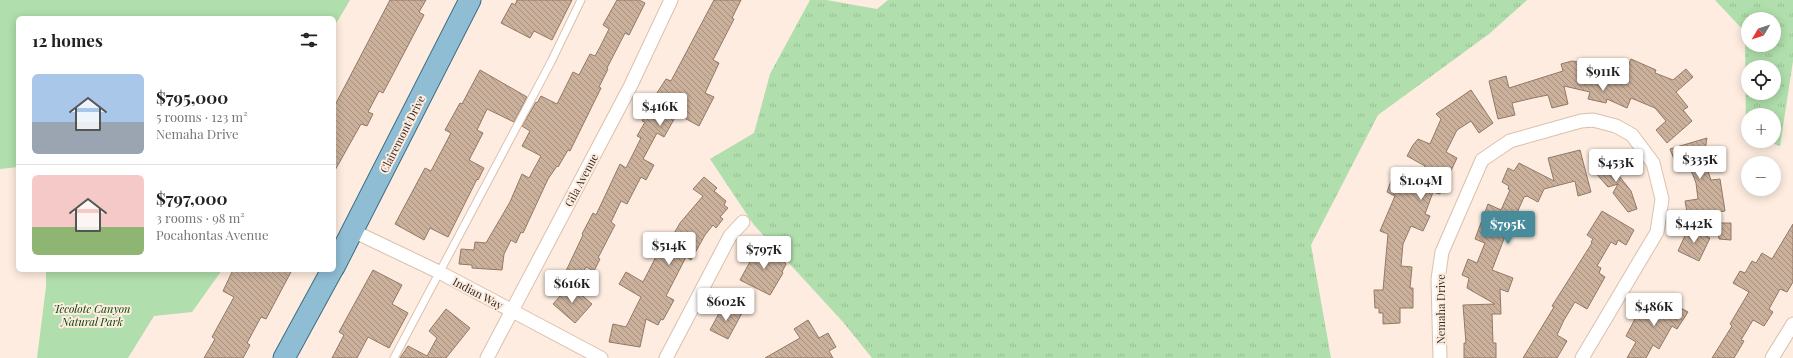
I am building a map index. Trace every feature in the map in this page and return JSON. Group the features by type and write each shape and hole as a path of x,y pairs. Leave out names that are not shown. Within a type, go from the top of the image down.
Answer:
{"main road":[{"name":"Clairemont Drive","path":"336,263 470,0"},
{"path":"284,358 331,272"}],"street":[{"name":"Gila Avenue","path":"487,358 630,88 671,0"},
{"name":"Nemaha Drive","path":"1440,358 1438,279 1442,252 1482,160 1510,141 1581,121 1593,120 1616,126 1632,135 1653,163 1662,199 1658,232 1582,358"},
{"path":"666,358 730,236 743,222"},
{"name":"Indian Way","path":"353,231 439,272 601,358"},
{"path":"1772,358 1793,324"}],"lane":[{"path":"394,358 551,62 581,0"}],"green space":[{"path":"0,0 350,0 336,24 336,16 16,16 16,167 0,169"},
{"path":"810,0 826,0 877,9 888,0 1527,0 1489,34 1378,115 1311,245 1331,358 872,358 843,322 754,225 710,159 754,133 770,74"},
{"path":"1715,0 1793,0 1793,61 1781,139 1781,108 1746,108 1746,100 1781,100 1781,60 1745,60 1745,52 1781,52 1781,12 1741,12 1741,28"},
{"name":"Tecolote Canyon Natural Park","path":"46,272 221,272 192,312 154,316 128,358 37,358 46,287"}],"building":[{"path":"390,0 426,0 419,12 424,15 383,93 379,91 368,112 373,114 367,126 361,124 336,168 336,103"},
{"path":"517,0 572,0 552,40 534,31 530,38 501,23 512,3 515,5"},
{"path":"617,0 639,0 645,3 629,35 625,33 607,68 608,69 599,87 601,88 570,151 568,150 558,167 557,166 548,179 523,233 521,232 516,243 511,240 504,254 502,270 472,268 472,265 459,264 461,249 474,250 475,242 486,243 510,202 522,174 529,178 541,156 522,146 530,131 522,126 536,102 537,103 541,96 557,104 573,72 579,75 590,54 595,56 609,29 603,25"},
{"path":"714,0 741,0 732,18 734,19 713,60 719,63 705,93 714,97 699,126 677,114 664,137 657,133 643,159 654,165 646,180 641,177 627,204 621,201 611,222 615,225 598,258 600,259 594,271 586,267 580,279 566,271 583,235 582,234 593,213 596,215 620,164 626,168 641,138 637,136 645,122 642,121 646,114 644,113 666,79 671,81"},
{"path":"1631,59 1656,70 1655,73 1673,80 1686,69 1693,77 1676,92 1688,107 1683,110 1692,121 1667,143 1656,130 1666,121 1655,108 1631,98 1627,108 1607,99 1606,103 1588,99 1590,92 1564,86 1568,104 1552,108 1548,95 1533,98 1512,103 1515,115 1498,119 1489,81 1506,76 1509,88 1563,71 1561,64 1572,61 1603,67 1601,77 1620,81"},
{"path":"480,70 527,97 514,122 487,109 477,130 483,133 469,160 484,168 448,237 430,228 424,240 395,224 425,168 431,171 451,133 445,130 460,103 462,104"},
{"path":"1471,90 1493,123 1479,133 1471,121 1457,130 1446,152 1457,158 1440,194 1433,192 1425,214 1430,216 1423,231 1411,226 1403,244 1401,266 1412,267 1410,288 1413,288 1413,308 1400,308 1400,323 1383,324 1383,313 1379,313 1379,308 1375,308 1374,290 1383,290 1388,234 1380,231 1395,196 1387,192 1392,178 1417,188 1425,166 1407,156 1413,145 1418,139 1430,144 1441,119 1436,114"},
{"path":"1707,138 1705,150 1701,151 1711,180 1720,179 1725,211 1688,217 1685,201 1698,199 1696,183 1687,160 1676,164 1670,149"},
{"path":"1580,150 1591,192 1578,196 1575,181 1544,189 1538,202 1527,196 1524,197 1509,231 1507,231 1492,270 1513,278 1508,292 1500,289 1501,314 1492,314 1493,343 1496,343 1496,358 1464,358 1464,343 1466,343 1463,305 1495,304 1467,288 1469,278 1462,275 1468,259 1477,263 1485,243 1475,239 1488,204 1501,210 1510,190 1508,189 1509,186 1502,182 1508,168 1514,171 1519,163 1554,181 1548,158"},
{"path":"1612,156 1622,167 1616,172 1631,191 1637,209 1628,212 1613,193 1618,184 1608,187 1594,171"},
{"path":"704,177 717,188 714,191 726,201 724,205 728,208 720,217 723,219 716,228 713,225 705,235 691,260 686,257 666,296 674,300 663,320 661,319 658,325 646,319 640,347 609,342 613,324 626,327 641,297 619,284 626,272 643,282 660,249 664,251 680,223 703,196 693,189"},
{"path":"1602,211 1634,230 1626,245 1618,240 1616,245 1611,242 1597,266 1601,268 1599,273 1605,277 1587,309 1575,302 1557,335 1567,341 1557,358 1523,358 1554,307 1552,306 1592,243 1591,242 1593,239 1587,235"},
{"path":"1717,223 1731,223 1731,240 1719,239"},
{"path":"1793,224 1793,282 1787,292 1780,289 1769,309 1773,312 1764,326 1753,320 1741,340 1744,341 1734,358 1712,358 1732,326 1730,324 1749,292 1733,283 1740,271 1745,273 1752,261 1756,263 1762,253 1772,259"},
{"path":"1689,227 1710,238 1699,261 1678,251"},
{"path":"762,240 786,264 782,272 783,273 770,295 740,280"},
{"path":"373,270 402,285 392,304 408,313 389,348 368,337 357,358 332,358 344,335 339,332"},
{"path":"232,272 291,272 266,319 261,317 247,343 250,345 243,358 204,358 215,339 212,337 234,297 223,291"},
{"path":"570,285 592,304 575,323 553,304"},
{"path":"1663,298 1688,312 1677,329 1672,326 1659,349 1653,345 1646,358 1627,358 1636,342 1626,336 1644,304 1651,302 1658,307"},
{"path":"724,304 742,313 728,339 710,330"},
{"path":"446,309 470,328 446,358 400,358 408,346 427,356 437,338 429,331"},
{"path":"808,320 819,338 828,333 836,347 829,351 833,358 765,358 800,338 794,329"}]}
